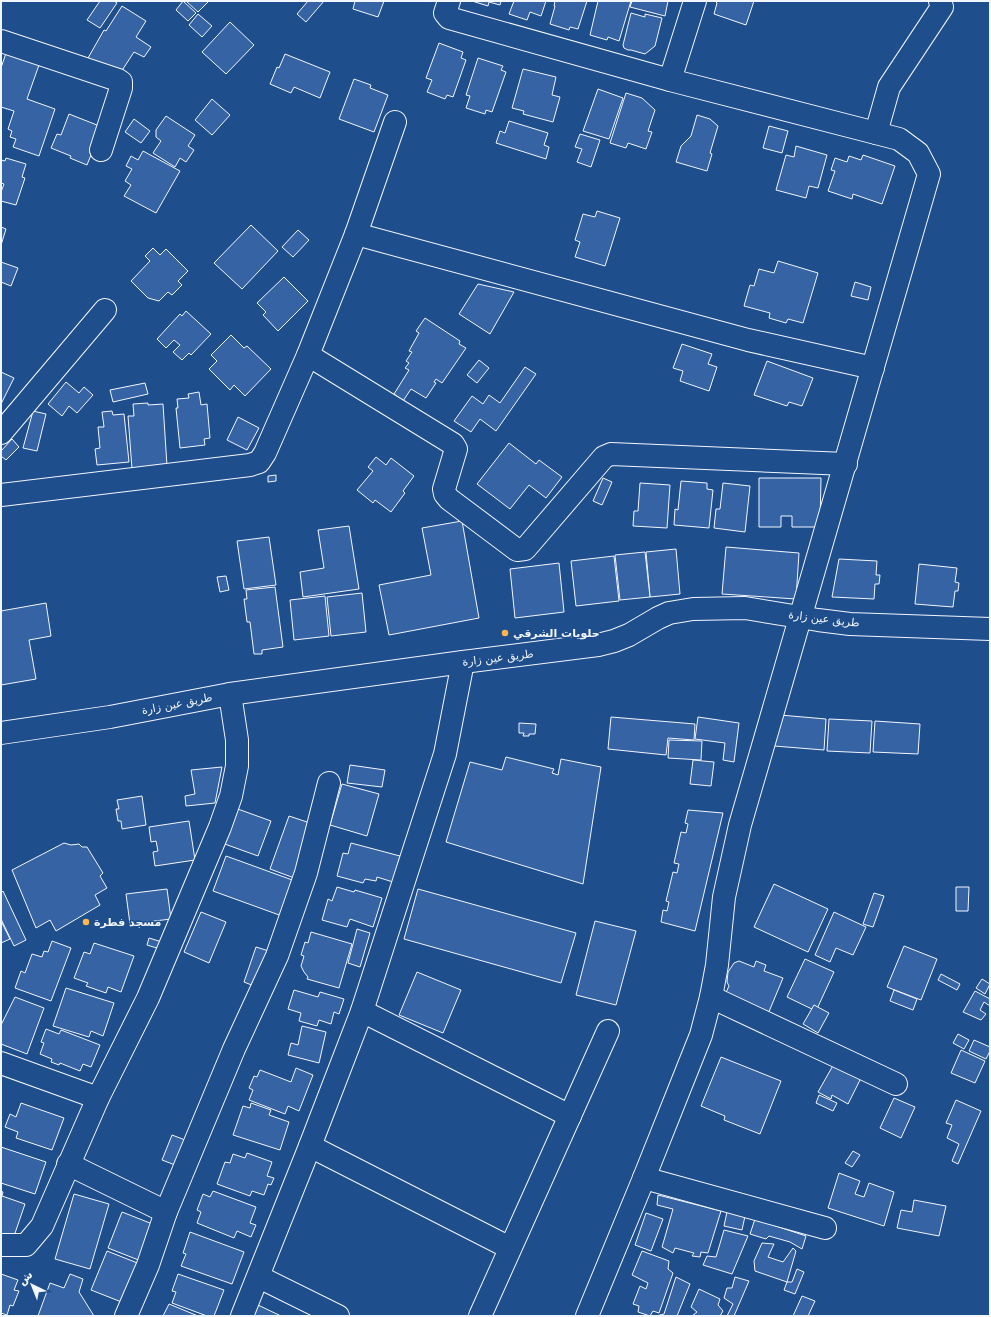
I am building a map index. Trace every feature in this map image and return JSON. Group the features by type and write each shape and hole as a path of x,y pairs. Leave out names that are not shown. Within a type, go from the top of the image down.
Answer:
{"street":[{"path":"449,1 445,13 449,18 670,80 899,139 918,153 929,174 740,825 724,897 711,997 701,1035 644,1178 586,1316"},
{"path":"670,80 695,1"},
{"path":"876,133 889,87 942,7 940,1"},
{"path":"1,41 121,82 121,88 101,150"},
{"path":"1,495 250,465 259,462 308,355 356,234 395,122"},
{"path":"356,234 748,340 873,368"},
{"path":"1,433 105,310"},
{"path":"308,355 454,444 456,449 444,489 445,494 449,499 517,550 525,549 604,457 611,454 846,464"},
{"name":"طريق عين زارة","path":"1,733 117,715 230,694 598,645 629,635 658,618 681,610 745,608 850,624 990,629"},
{"path":"242,1316 362,1011 445,754 463,662"},
{"path":"1,1245 26,1245 42,1226 98,1098 148,998 220,827 232,796 237,766 237,740 230,694"},
{"path":"126,1316 148,1265 166,1212 234,1049 276,956 306,873 329,783"},
{"path":"711,997 896,1084"},
{"path":"362,1011 570,1116"},
{"path":"480,1316 608,1031"},
{"path":"1,1063 98,1098"},
{"path":"310,1146 510,1248"},
{"path":"68,1164 166,1212"},
{"path":"644,1178 825,1228"},
{"path":"258,1276 338,1316"}],"building":[{"path":"100,1 114,1 117,3 100,28 87,20"},
{"path":"183,1 196,13 188,21 176,10"},
{"path":"186,1 209,1 198,12"},
{"path":"308,1 324,1 306,22 297,14"},
{"path":"355,1 384,1 378,17 353,9"},
{"path":"472,1 501,1 500,5 489,2 488,6"},
{"path":"514,1 546,1 541,16 530,12 527,20 509,14"},
{"path":"555,1 587,1 578,29 570,27 569,30 550,24"},
{"path":"598,1 631,1 619,41 608,37 607,40 590,35"},
{"path":"632,1 668,1 665,16 630,7"},
{"path":"715,1 754,1 746,25 714,14 717,3"},
{"path":"122,6 146,21 136,37 151,47 144,57 134,52 121,72 88,58 104,30 106,31"},
{"path":"631,13 645,17 645,14 662,18 655,46 645,54 624,48 623,45"},
{"path":"198,14 212,26 202,37 189,25"},
{"path":"230,22 254,45 226,74 202,52"},
{"path":"439,43 463,52 461,58 466,60 453,97 447,95 445,99 427,92 432,80 426,78"},
{"path":"6,53 39,65 27,99 55,109 39,156 13,147 16,139 10,137 12,131 8,129 14,111 1,107 1,68"},
{"path":"285,54 330,72 320,98 294,87 291,93 270,84 277,67 279,68"},
{"path":"478,58 503,66 501,70 506,72 492,112 486,110 485,114 466,108 470,96 466,95"},
{"path":"523,69 556,77 552,95 560,97 553,122 523,114 524,111 512,108"},
{"path":"354,79 371,85 370,88 388,95 374,132 339,119"},
{"path":"598,89 623,98 609,139 583,131"},
{"path":"626,93 642,98 655,110 648,131 652,132 646,149 628,143 626,148 610,143"},
{"path":"212,99 230,115 212,135 195,120"},
{"path":"69,114 102,127 87,165 70,158 71,156 51,148 57,134 61,135"},
{"path":"697,115 710,119 718,126 710,153 712,154 707,171 676,162 681,146 691,136"},
{"path":"166,116 195,135 188,146 194,150 186,162 180,158 175,167 153,153 161,141 156,137 156,130"},
{"path":"134,119 150,131 141,143 125,132"},
{"path":"509,121 548,133 544,145 549,147 546,159 496,143 500,131 505,133"},
{"path":"769,126 788,131 782,153 763,148"},
{"path":"580,134 600,140 591,167 577,162 582,149 575,147"},
{"path":"796,146 827,155 818,188 809,186 806,198 776,190 786,155 794,157"},
{"path":"143,151 180,171 156,213 124,196 131,185 125,181 132,169 126,166 131,156 138,160"},
{"path":"863,155 895,166 882,204 853,194 852,199 828,191 835,171 831,170 835,158 847,162 849,156 861,160"},
{"path":"6,158 26,164 22,177 25,178 16,205 1,201 1,192 4,184 1,183 1,160 5,161"},
{"path":"597,211 620,218 605,266 575,257 580,242 575,240 583,214 595,217"},
{"path":"251,225 278,251 242,289 214,263"},
{"path":"1,227 6,229 1,245"},
{"path":"298,230 309,240 293,257 282,247"},
{"path":"153,248 160,255 166,249 188,271 178,281 182,285 172,295 168,292 159,301 148,298 131,281 150,261 145,256"},
{"path":"778,261 818,273 803,323 788,319 786,323 769,318 770,313 744,306 750,285 754,286 759,269 774,273"},
{"path":"1,262 18,268 11,286 1,282"},
{"path":"284,277 308,301 278,331 263,315 266,312 257,303"},
{"path":"855,282 871,287 868,300 851,296"},
{"path":"478,284 514,292 490,334 459,314"},
{"path":"186,311 211,334 191,355 189,353 182,360 173,352 180,345 174,340 166,348 157,339 180,314 182,316"},
{"path":"425,318 460,341 459,344 466,348 442,383 436,379 434,382 436,383 426,398 411,389 403,401 394,394 409,370 405,368 409,363 406,361 412,352 409,351 419,333 416,331"},
{"path":"231,335 244,348 247,346 271,369 245,396 234,385 230,390 209,369 217,361 211,355"},
{"path":"682,344 712,354 708,364 717,367 709,391 680,381 683,371 673,368"},
{"path":"479,360 489,368 477,383 467,375"},
{"path":"767,361 813,378 802,406 789,402 787,406 754,395"},
{"path":"525,367 536,374 496,431 480,419 471,432 454,421 472,396 483,404 489,395 500,403"},
{"path":"1,372 14,378 1,404"},
{"path":"66,382 79,393 84,387 93,395 77,413 69,406 62,416 48,404"},
{"path":"145,383 148,394 113,402 110,390"},
{"path":"199,392 201,405 207,404 210,438 204,439 205,445 180,448 176,408 178,408 177,399 189,398 188,394"},
{"path":"148,403 148,405 163,404 167,466 132,469 128,416 134,416 133,404"},
{"path":"33,411 46,414 37,451 23,448"},
{"path":"112,411 113,415 124,414 129,462 97,465 95,449 100,448 98,427 104,427 102,412"},
{"path":"238,417 259,428 247,450 227,440"},
{"path":"12,439 19,447 6,460 1,456 1,451"},
{"path":"509,443 536,464 539,460 562,477 546,498 529,485 510,509 477,484"},
{"path":"376,457 386,465 391,458 414,476 403,491 405,493 391,512 375,500 373,503 357,490 373,471 368,467"},
{"path":"276,475 276,481 268,482 268,476"},
{"path":"603,478 612,482 602,505 593,501"},
{"path":"759,478 821,478 820,527 792,527 792,516 781,516 781,527 759,527"},
{"path":"681,481 707,483 707,489 713,490 709,528 674,525 675,509 678,510"},
{"path":"640,483 670,485 667,528 633,526 634,511 638,511"},
{"path":"723,483 750,486 745,532 714,528 716,509 720,509"},
{"path":"462,521 479,618 389,635 379,585 431,575 422,528"},
{"path":"349,526 359,589 303,597 300,572 324,568 318,530"},
{"path":"269,537 276,585 244,589 237,541"},
{"path":"726,547 799,553 796,599 722,594"},
{"path":"676,549 680,594 650,597 646,552"},
{"path":"645,552 650,597 620,600 615,555"},
{"path":"614,556 619,601 576,606 571,561"},
{"path":"839,559 877,561 876,575 880,575 879,584 875,584 874,599 832,597"},
{"path":"559,563 564,612 515,618 510,569"},
{"path":"919,564 957,568 955,582 959,583 958,591 955,591 953,607 915,604"},
{"path":"226,576 229,590 220,592 217,577"},
{"path":"275,587 283,647 262,650 262,654 254,654 250,622 247,622 244,599 247,599 246,590"},
{"path":"362,593 366,632 331,636 327,597"},
{"path":"325,596 329,636 294,640 290,600"},
{"path":"46,603 51,636 29,640 36,679 1,685 1,611"},
{"path":"780,715 826,719 824,750 774,746"},
{"path":"611,717 695,724 694,740 668,738 666,755 608,749"},
{"path":"698,717 739,723 734,762 723,760 725,743 695,739"},
{"path":"829,719 872,721 870,753 827,751"},
{"path":"875,721 920,724 918,754 873,752"},
{"path":"519,723 536,724 535,734 523,736 524,733 519,733"},
{"path":"669,740 702,741 701,760 668,758"},
{"path":"506,757 554,769 552,773 558,775 561,759 601,767 583,884 446,842 470,762 502,770"},
{"path":"693,760 714,762 711,786 690,784"},
{"path":"350,765 385,770 382,787 347,783"},
{"path":"222,767 215,803 186,806 185,796 195,794 191,770"},
{"path":"342,784 379,794 367,836 330,825"},
{"path":"142,796 146,825 122,829 121,821 118,821 116,809 119,809 117,800"},
{"path":"235,808 271,821 258,856 222,843"},
{"path":"688,810 723,813 695,931 661,922 663,910 667,911 669,902 666,901 673,872 677,873 679,864 674,863 681,832 686,833 688,824 685,823"},
{"path":"289,816 316,825 297,879 270,869"},
{"path":"189,821 195,860 155,866 153,852 158,851 156,841 151,842 149,827"},
{"path":"64,843 71,845 79,844 82,847 87,847 103,873 100,876 107,888 95,895 100,905 56,931 50,920 36,928 12,870"},
{"path":"351,843 400,856 393,882 377,877 376,881 365,879 363,883 337,876 343,853 348,854"},
{"path":"226,856 295,881 282,916 213,891"},
{"path":"774,884 828,909 808,952 754,927"},
{"path":"337,887 354,892 355,890 382,898 373,927 350,919 347,927 322,920 328,899 332,901"},
{"path":"956,887 969,887 968,911 956,911"},
{"path":"167,889 171,919 130,924 126,894"},
{"path":"418,889 576,933 561,983 404,939"},
{"path":"3,891 26,940 14,946 1,919 1,893"},
{"path":"874,893 884,896 873,927 863,924"},
{"path":"201,912 226,922 209,963 184,952"},
{"path":"834,912 866,927 853,955 836,948 830,962 815,955"},
{"path":"1,921 10,939 1,943"},
{"path":"595,921 636,931 616,1005 576,995"},
{"path":"357,929 370,933 360,967 348,963"},
{"path":"311,932 352,944 339,988 307,979 308,977 301,966 304,956 301,955 305,942 308,943"},
{"path":"149,938 162,942 160,949 147,945"},
{"path":"52,941 71,948 51,1001 15,988 21,971 25,973 32,954 42,957 44,951 48,952"},
{"path":"94,943 134,956 121,992 108,987 106,993 86,986 88,983 74,978 84,952 90,954"},
{"path":"904,946 937,959 921,1000 887,987"},
{"path":"256,947 272,952 259,988 244,982"},
{"path":"805,959 834,972 816,1011 787,997"},
{"path":"739,961 754,967 756,961 766,965 764,971 783,978 768,1014 724,997 729,986 727,982 728,972 734,963"},
{"path":"417,972 461,990 443,1033 399,1015"},
{"path":"941,974 960,984 957,990 938,980"},
{"path":"982,979 990,984 985,994 976,988"},
{"path":"66,988 114,1003 103,1036 91,1031 89,1037 53,1026"},
{"path":"294,990 318,997 320,992 344,999 339,1014 334,1012 331,1024 319,1020 317,1026 299,1021 301,1013 288,1009"},
{"path":"894,990 917,999 913,1010 890,1001"},
{"path":"975,991 990,999 990,1006 984,1002 980,1010 986,1014 981,1020 963,1012"},
{"path":"15,997 44,1008 27,1054 1,1044 1,1025"},
{"path":"814,1005 829,1013 818,1033 803,1024"},
{"path":"302,1026 326,1032 319,1063 288,1055 291,1043 298,1045"},
{"path":"46,1029 59,1034 61,1030 100,1045 91,1067 83,1064 80,1071 60,1063 59,1065 51,1062 52,1059 40,1054 44,1043 41,1042"},
{"path":"958,1034 969,1040 964,1049 953,1043"},
{"path":"974,1040 990,1047 990,1051 986,1059 969,1051"},
{"path":"961,1050 985,1061 975,1083 951,1073"},
{"path":"721,1057 781,1081 760,1134 724,1120 725,1116 701,1106"},
{"path":"835,1062 863,1074 848,1104 832,1095 831,1099 818,1092"},
{"path":"296,1068 313,1075 299,1111 288,1106 285,1114 249,1100 253,1090 249,1088 254,1076 257,1077 260,1070 291,1082"},
{"path":"819,1095 837,1103 833,1111 816,1103"},
{"path":"894,1098 915,1107 901,1138 880,1128"},
{"path":"956,1100 981,1111 958,1164 952,1161 959,1144 947,1138 952,1125 946,1123"},
{"path":"21,1103 64,1118 52,1150 16,1138 18,1132 5,1127 10,1114 16,1117"},
{"path":"251,1103 271,1110 269,1115 289,1122 280,1150 233,1135 243,1106 250,1108"},
{"path":"172,1135 193,1143 183,1168 162,1160"},
{"path":"1,1147 46,1162 35,1194 1,1183"},
{"path":"853,1151 860,1155 852,1167 845,1163"},
{"path":"247,1153 272,1162 267,1176 274,1178 271,1185 268,1184 264,1195 252,1191 250,1196 217,1184 225,1162 230,1163 233,1154 245,1158"},
{"path":"839,1173 860,1181 855,1194 864,1197 869,1183 894,1192 884,1226 828,1208"},
{"path":"1,1191 3,1192 2,1196 25,1204 13,1239 1,1235"},
{"path":"213,1191 256,1207 250,1223 256,1225 251,1237 237,1231 234,1238 197,1223 201,1212 197,1210 203,1194 210,1197"},
{"path":"74,1194 109,1204 90,1269 55,1259"},
{"path":"658,1195 721,1211 708,1253 701,1252 700,1257 692,1256 694,1253 675,1248 673,1253 662,1247 673,1209 657,1205"},
{"path":"914,1200 946,1206 939,1236 897,1228 901,1210 912,1212"},
{"path":"122,1212 155,1225 141,1261 108,1248"},
{"path":"727,1212 745,1216 742,1230 724,1226"},
{"path":"646,1213 663,1219 651,1251 635,1245"},
{"path":"755,1219 806,1236 802,1249 790,1242 769,1236 766,1239 750,1234"},
{"path":"724,1230 748,1236 732,1274 703,1265 707,1256 716,1257"},
{"path":"190,1232 244,1252 232,1284 181,1266 186,1254 183,1253"},
{"path":"762,1243 774,1244 768,1257 783,1262 793,1248 796,1251 787,1282 755,1271 754,1261"},
{"path":"107,1251 140,1264 124,1303 91,1290"},
{"path":"642,1251 669,1261 668,1269 673,1273 659,1313 653,1311 650,1316 638,1312 639,1306 633,1304 640,1286 646,1289 648,1283 632,1275"},
{"path":"797,1269 804,1272 795,1294 784,1290 787,1282 792,1282"},
{"path":"1,1274 18,1280 14,1290 19,1291 13,1306 10,1305 7,1315 1,1313"},
{"path":"70,1274 83,1279 79,1292 94,1316 38,1316 50,1283 64,1288"},
{"path":"178,1274 224,1290 214,1316 207,1316 172,1303 176,1292 172,1291"},
{"path":"676,1277 690,1284 677,1316 656,1316 664,1314"},
{"path":"735,1277 749,1281 734,1316 727,1316 733,1304 724,1298 727,1288 732,1288"},
{"path":"699,1289 720,1299 718,1305 723,1311 720,1316 692,1316 697,1312 691,1307"},
{"path":"802,1296 815,1301 808,1316 793,1316"},
{"path":"169,1304 198,1316 163,1316"},
{"path":"258,1305 281,1316 253,1316"}],"place":[{"name":"حلويات الشرقي","path":"505,633"},
{"name":"مسجد فطرة","path":"86,922"}]}
